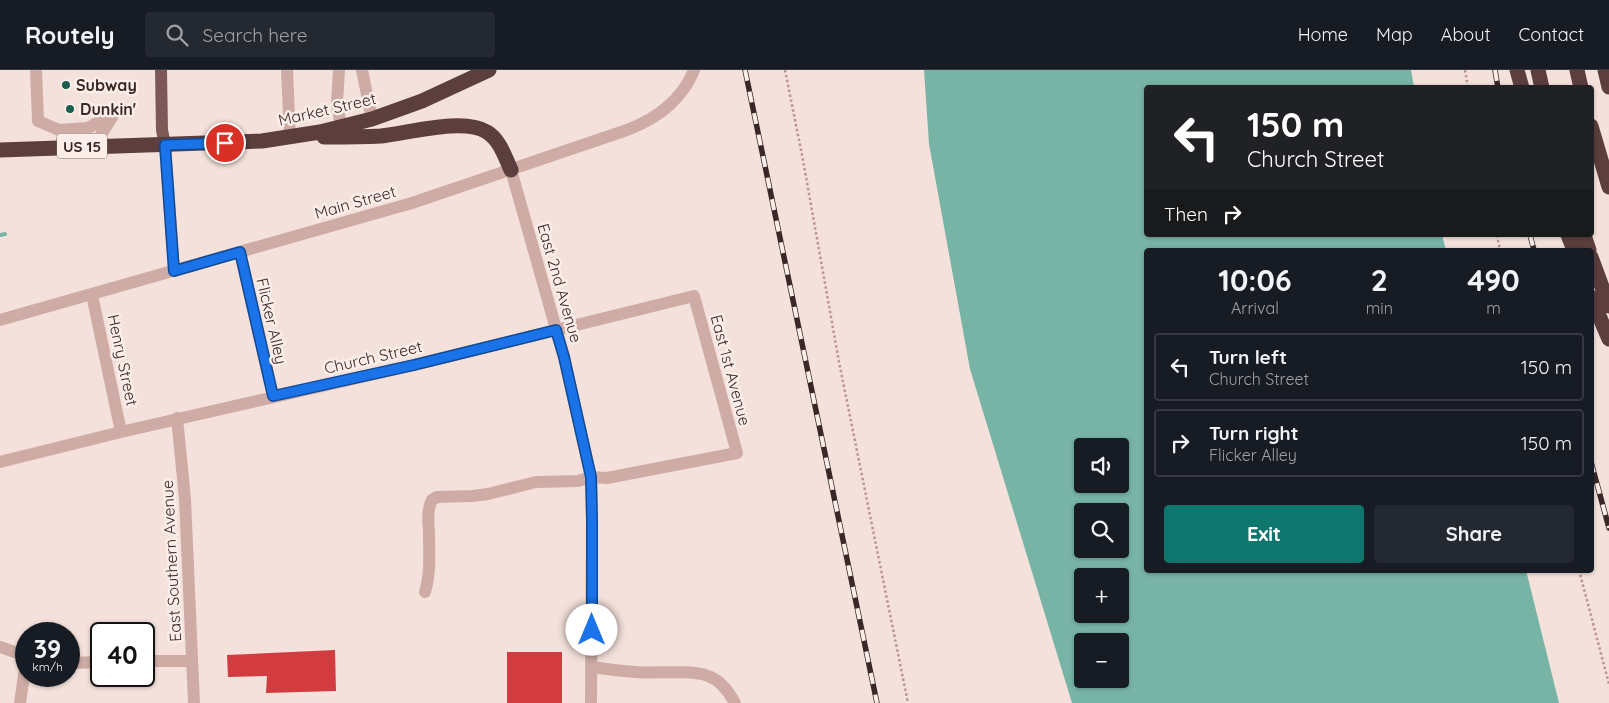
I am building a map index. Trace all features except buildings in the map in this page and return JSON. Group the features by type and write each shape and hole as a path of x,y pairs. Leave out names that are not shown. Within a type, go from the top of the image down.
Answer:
{"highway":[{"name":"Market Street","path":"165,145 262,141 341,127 372,119 422,101 489,70"},
{"path":"1517,70 1521,85"},
{"path":"1538,70 1541,85"},
{"path":"1577,70 1580,85"},
{"path":"1605,70 1609,87"},
{"path":"290,137 366,137 456,126 473,126 486,131 497,141 511,170"},
{"path":"1594,136 1609,187"},
{"name":"US 15","path":"0,150 165,145"},
{"path":"1594,266 1609,306"},
{"path":"1594,304 1609,339"}],"main road":[{"path":"160,70 162,130 165,145"}],"street":[{"path":"36,70 38,121 59,130 88,128 114,112 94,146"},
{"path":"287,70 290,137"},
{"path":"339,70 337,102 341,127"},
{"path":"362,70 372,119"},
{"name":"Main Street","path":"0,320 412,203 627,130 648,121 666,108 682,92 694,70"},
{"path":"165,145 174,271"},
{"name":"East 2nd Avenue","path":"511,170 564,357 591,477 592,703"},
{"name":"Flicker Alley","path":"240,252 273,396"},
{"name":"Henry Street","path":"92,295 121,432"},
{"name":"Church Street","path":"0,462 177,418 414,365 694,296"},
{"name":"East 1st Avenue","path":"591,477 607,478 737,453 694,296"},
{"name":"East Southern Avenue","path":"177,418 185,499 194,703"},
{"path":"425,592 430,562 428,511 432,500 437,497 488,494 536,482 578,481 591,477"},
{"path":"0,647 15,652"},
{"path":"155,661 192,661"},
{"path":"592,667 634,672 702,674 710,676 729,692 735,703"},
{"path":"20,703 22,687"}],"path":[{"path":"785,70 839,362 908,703"},
{"path":"1465,70 1468,85"},
{"path":"1580,573 1609,684"}],"water":[{"path":"924,70 1411,70 1414,85 1144,85 1144,237 1443,237 1445,248 1144,248 1144,573 1527,573 1559,703 1072,703 970,369 929,144"}],"waterway":[{"path":"0,235 5,234"}],"railway":[{"path":"745,70 877,703"},
{"path":"1495,70 1498,85"},
{"path":"1531,237 1533,248"},
{"path":"1594,473 1609,528"}],"place":[{"name":"Subway","path":"66,85"},
{"name":"Dunkin'","path":"70,109"}],"route":[{"path":"225,143 165,145 174,271 240,252 273,396 414,365 556,330 564,357 591,477 592,630"}]}
